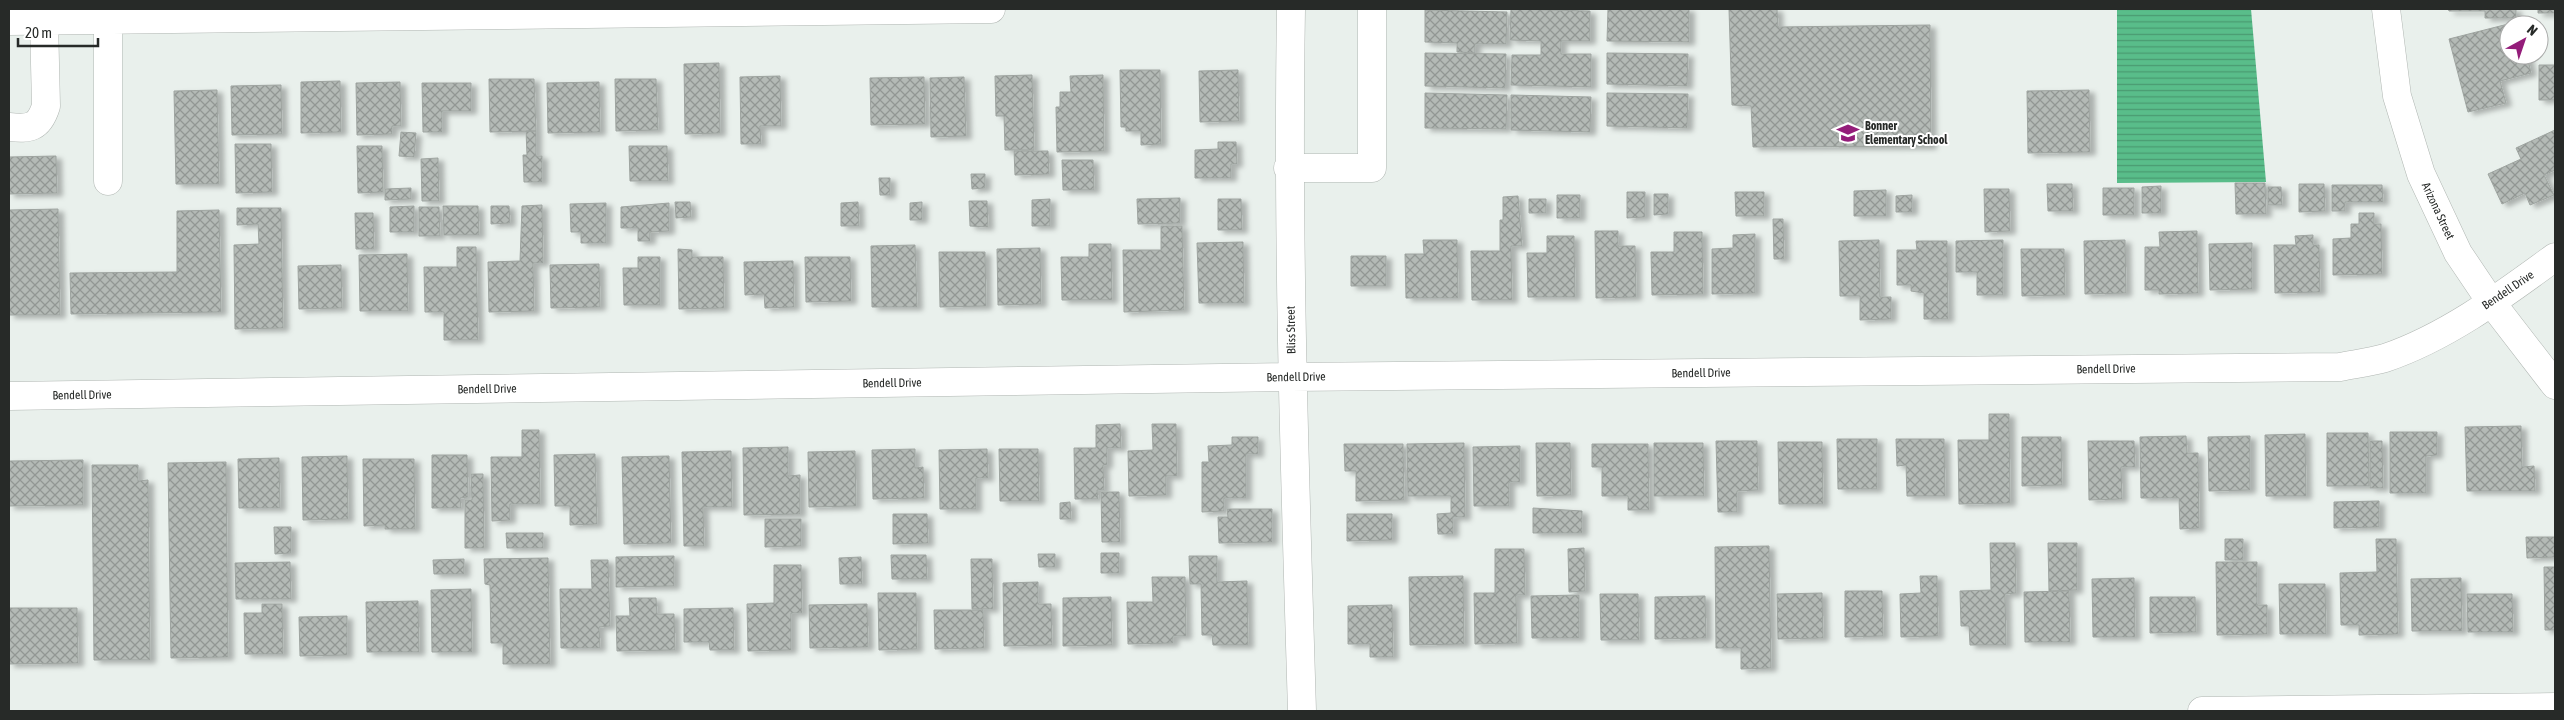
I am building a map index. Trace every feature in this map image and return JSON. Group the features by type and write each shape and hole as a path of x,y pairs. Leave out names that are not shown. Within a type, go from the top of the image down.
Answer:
{"street":[{"path":"9,21 991,9"},
{"name":"Bliss Street","path":"1291,9 1288,168 1302,711"},
{"path":"1288,168 1372,168 1372,9"},
{"name":"Arizona Street","path":"2386,9 2397,96 2421,174 2458,253 2491,302 2555,385"},
{"path":"108,20 108,181"},
{"path":"9,127 28,128 42,119 44,113 46,106 44,21"},
{"name":"Bendell Drive","path":"9,396 1292,377 2340,367 2384,358 2420,343 2491,302 2555,257"},
{"path":"2202,711 2555,707"}],"shaded area":[{"path":"2117,9 2251,9 2266,182 2117,183"}],"building":[{"path":"1511,9 1590,11 1590,41 1561,41 1561,54 1591,54 1591,87 1511,85 1512,55 1541,55 1541,41 1510,40"},
{"path":"1608,9 1689,9 1689,42 1607,41"},
{"path":"1729,9 1777,9 1778,27 1930,25 1931,146 1753,147 1751,106 1732,105"},
{"path":"2448,9 2516,9 2516,15 2499,15 2499,18 2485,18 2485,11 2449,11"},
{"path":"2538,9 2555,9 2555,13 2538,13"},
{"path":"1425,10 1507,12 1506,44 1475,44 1475,53 1457,52 1457,43 1425,42"},
{"path":"2499,26 2499,65 2529,65 2531,73 2500,81 2506,103 2468,112 2449,39"},
{"path":"1425,53 1506,54 1505,88 1425,86"},
{"path":"1607,53 1688,54 1687,86 1607,84"},
{"path":"719,63 720,133 685,134 684,64"},
{"path":"2539,65 2555,65 2555,100 2539,100"},
{"path":"1120,70 1160,70 1161,144 1141,145 1141,131 1126,131 1126,127 1121,127"},
{"path":"1238,70 1239,121 1200,122 1199,71"},
{"path":"1032,75 1034,150 1005,150 1004,116 996,116 995,76"},
{"path":"1103,75 1104,151 1057,152 1056,107 1060,107 1060,92 1071,92 1070,76"},
{"path":"780,76 781,126 760,126 761,144 741,144 740,77"},
{"path":"924,77 925,124 871,125 870,78"},
{"path":"964,77 966,136 931,137 930,78"},
{"path":"489,79 534,79 536,131 490,132"},
{"path":"615,79 656,79 658,130 616,131"},
{"path":"340,81 341,132 301,133 301,82"},
{"path":"400,82 401,126 392,126 392,134 357,135 356,83"},
{"path":"599,82 600,132 548,133 547,83"},
{"path":"422,83 471,83 471,111 442,111 442,132 423,132"},
{"path":"281,85 282,134 232,135 231,86"},
{"path":"217,90 219,184 176,184 174,91"},
{"path":"2089,90 2090,152 2028,153 2027,91"},
{"path":"1425,93 1507,95 1506,129 1425,128"},
{"path":"1607,93 1688,94 1687,128 1607,126"},
{"path":"1511,95 1591,97 1590,132 1511,130"},
{"path":"2555,130 2555,170 2544,175 2554,195 2530,205 2525,193 2502,204 2488,174 2521,159 2516,148"},
{"path":"526,131 536,131 536,156 542,156 542,182 524,182 523,155 527,155"},
{"path":"401,132 416,133 414,157 399,156"},
{"path":"1218,142 1236,142 1237,164 1231,164 1231,178 1195,178 1195,150 1218,149"},
{"path":"235,144 271,144 272,192 236,193"},
{"path":"357,146 382,146 383,192 358,193"},
{"path":"629,146 667,146 668,181 630,181"},
{"path":"1014,151 1048,151 1049,174 1015,175"},
{"path":"56,156 57,193 9,194 9,157"},
{"path":"438,158 439,201 422,201 421,159"},
{"path":"1062,160 1093,160 1094,190 1063,190"},
{"path":"971,174 985,174 985,188 972,189"},
{"path":"879,178 890,178 890,195 880,195"},
{"path":"2235,183 2265,183 2266,214 2236,214"},
{"path":"2047,184 2072,184 2073,211 2048,211"},
{"path":"2299,184 2324,184 2325,211 2299,212"},
{"path":"2332,185 2382,185 2383,202 2345,202 2345,211 2332,211"},
{"path":"2161,186 2161,213 2142,213 2142,187"},
{"path":"2268,187 2281,187 2282,205 2268,205"},
{"path":"411,188 411,199 385,200 385,189"},
{"path":"2103,188 2134,188 2134,215 2103,215"},
{"path":"1984,189 2009,189 2010,231 1985,232"},
{"path":"1886,190 1886,216 1854,216 1854,191"},
{"path":"1627,192 1645,192 1645,217 1627,218"},
{"path":"1735,192 1764,192 1764,216 1736,216"},
{"path":"1654,194 1668,194 1668,214 1654,215"},
{"path":"1557,195 1580,195 1580,218 1557,218"},
{"path":"1912,195 1912,212 1896,212 1896,196"},
{"path":"1518,196 1522,246 1511,246 1512,300 1472,300 1471,251 1500,251 1500,220 1503,220 1503,197"},
{"path":"1180,198 1180,223 1138,224 1137,199"},
{"path":"1050,199 1050,226 1032,226 1032,200"},
{"path":"1218,199 1241,199 1242,230 1218,230"},
{"path":"1529,199 1546,199 1546,213 1529,213"},
{"path":"969,201 987,201 988,227 970,226"},
{"path":"675,202 690,202 691,217 676,218"},
{"path":"858,202 859,226 841,226 841,203"},
{"path":"922,202 922,220 910,220 910,203"},
{"path":"606,203 606,243 581,243 581,232 571,232 570,204"},
{"path":"669,203 669,231 650,232 650,241 638,241 638,228 621,228 621,207"},
{"path":"542,205 543,263 533,263 534,311 489,312 488,262 520,261 522,206"},
{"path":"414,206 414,232 390,232 390,207"},
{"path":"443,206 478,206 479,235 444,235"},
{"path":"491,206 509,206 510,223 491,224"},
{"path":"419,207 439,207 440,236 419,236"},
{"path":"237,208 281,208 283,328 235,329 234,245 259,244 258,224 237,225"},
{"path":"58,209 60,315 9,315 9,210"},
{"path":"219,210 221,312 71,314 70,273 177,272 177,211"},
{"path":"355,213 373,213 374,249 356,249"},
{"path":"2359,213 2374,213 2374,224 2381,224 2382,274 2333,275 2333,239 2351,238 2351,224 2359,224"},
{"path":"1773,219 1783,219 1784,259 1774,259"},
{"path":"1161,226 1182,226 1184,310 1124,312 1123,250 1161,250"},
{"path":"1595,231 1618,231 1618,246 1635,246 1636,297 1596,298"},
{"path":"2197,231 2198,293 2159,294 2159,290 2145,290 2145,247 2160,247 2159,232"},
{"path":"1674,232 1702,232 1703,294 1652,295 1651,252 1674,252"},
{"path":"1755,234 1755,293 1712,294 1712,249 1733,248 1733,235"},
{"path":"2313,235 2313,245 2319,245 2320,292 2275,293 2274,245 2296,245 2295,236"},
{"path":"1547,236 1574,236 1575,297 1528,297 1527,253 1547,253"},
{"path":"1423,240 1457,240 1458,298 1406,298 1405,254 1424,254"},
{"path":"1879,240 1880,297 1891,297 1891,319 1860,320 1860,296 1840,296 1839,241"},
{"path":"2003,240 2003,295 1977,295 1977,272 1956,272 1956,241"},
{"path":"2125,240 2126,293 2085,294 2084,241"},
{"path":"1916,241 1947,241 1948,319 1924,319 1924,293 1911,291 1911,285 1897,285 1897,250 1917,250"},
{"path":"1243,242 1244,303 1199,303 1197,243"},
{"path":"2252,243 2252,289 2210,290 2209,244"},
{"path":"1089,244 1111,244 1112,300 1062,300 1061,257 1089,257"},
{"path":"915,245 917,307 872,307 871,246"},
{"path":"457,247 476,247 478,340 444,340 444,312 425,312 424,267 457,267"},
{"path":"1040,248 1041,304 998,305 997,249"},
{"path":"678,249 692,250 692,257 723,257 724,308 679,309"},
{"path":"2021,249 2064,249 2065,295 2022,296"},
{"path":"939,252 985,252 986,306 940,307"},
{"path":"407,254 408,311 360,311 359,255"},
{"path":"1351,256 1386,256 1386,286 1351,286"},
{"path":"638,257 660,257 660,305 624,305 623,268 638,268"},
{"path":"805,257 850,257 851,301 806,302"},
{"path":"793,261 794,307 765,308 764,294 745,295 744,262"},
{"path":"599,264 600,307 551,308 550,265"},
{"path":"341,265 342,308 299,309 298,266"},
{"path":"1989,414 2009,414 2010,503 1959,504 1958,440 1989,440"},
{"path":"1120,424 1121,448 1107,448 1107,465 1103,465 1104,490 1097,490 1098,499 1075,499 1074,448 1096,448 1096,425"},
{"path":"1152,424 1176,424 1177,476 1166,476 1166,495 1129,496 1128,451 1153,450"},
{"path":"2521,426 2522,467 2534,466 2535,491 2467,491 2465,427"},
{"path":"522,430 539,430 540,504 510,504 510,520 492,521 491,457 522,457"},
{"path":"2390,432 2437,432 2437,455 2426,456 2426,493 2390,493"},
{"path":"2327,433 2368,433 2369,486 2327,486"},
{"path":"2305,434 2306,496 2266,496 2265,435"},
{"path":"2186,436 2187,453 2198,453 2199,528 2180,529 2179,498 2141,498 2140,437"},
{"path":"2250,436 2250,490 2209,491 2208,437"},
{"path":"1232,437 1258,437 1258,454 1246,454 1246,498 1224,498 1224,511 1202,512 1202,462 1209,462 1208,446 1232,445"},
{"path":"2022,437 2061,437 2062,485 2022,486"},
{"path":"1837,439 1877,439 1877,489 1838,489"},
{"path":"1896,439 1944,439 1945,496 1907,496 1906,465 1897,466"},
{"path":"1716,441 1757,441 1758,490 1737,491 1737,512 1718,512"},
{"path":"2088,441 2134,441 2135,467 2121,467 2122,499 2089,500"},
{"path":"2370,441 2382,441 2383,488 2370,488"},
{"path":"1778,442 1822,442 1823,504 1779,504"},
{"path":"1464,443 1465,517 1453,517 1453,534 1438,534 1437,514 1451,513 1451,496 1408,496 1407,444"},
{"path":"1536,443 1570,443 1571,495 1537,496"},
{"path":"1654,443 1703,443 1704,496 1654,496"},
{"path":"1344,444 1403,444 1404,500 1356,501 1356,471 1345,471"},
{"path":"1592,444 1648,444 1649,510 1628,510 1628,496 1602,496 1602,467 1592,467"},
{"path":"1520,446 1520,482 1509,482 1509,506 1474,506 1473,447"},
{"path":"788,447 788,476 800,475 800,514 744,515 743,448"},
{"path":"915,449 915,468 923,467 924,498 873,499 872,450"},
{"path":"987,449 988,478 976,478 976,509 940,509 939,450"},
{"path":"999,449 1038,449 1039,501 1000,501"},
{"path":"731,451 732,507 703,507 704,546 684,546 682,452"},
{"path":"855,451 856,506 809,507 808,452"},
{"path":"595,454 597,524 570,525 570,506 555,506 554,455"},
{"path":"432,455 467,455 468,497 460,498 461,508 432,508"},
{"path":"347,456 348,519 303,520 302,457"},
{"path":"669,456 671,543 624,544 622,457"},
{"path":"279,458 280,508 239,508 238,459"},
{"path":"363,459 414,459 415,529 385,529 385,525 364,526"},
{"path":"83,460 83,505 9,506 9,461"},
{"path":"226,462 228,657 171,658 168,463"},
{"path":"92,465 138,465 138,481 148,480 150,660 94,660"},
{"path":"471,474 483,474 484,548 465,548 465,500 472,500"},
{"path":"1101,492 1119,492 1120,542 1102,542"},
{"path":"2379,501 2379,527 2334,528 2334,502"},
{"path":"1070,502 1071,519 1060,519 1060,503"},
{"path":"1533,508 1582,511 1582,533 1533,533"},
{"path":"1227,509 1272,509 1272,542 1219,543 1218,517 1228,517"},
{"path":"893,514 927,514 928,543 893,544"},
{"path":"1347,514 1392,514 1392,540 1347,541"},
{"path":"765,519 801,519 801,546 765,547"},
{"path":"274,527 291,527 291,553 275,554"},
{"path":"506,533 543,533 543,548 507,548"},
{"path":"2526,537 2555,537 2555,557 2527,558"},
{"path":"2225,539 2243,539 2243,560 2225,560"},
{"path":"2376,539 2396,539 2398,634 2359,635 2359,625 2341,625 2340,573 2377,572"},
{"path":"1990,543 2015,543 2016,593 2005,594 2006,645 1970,645 1969,626 1961,626 1960,591 1991,590"},
{"path":"2048,543 2077,543 2077,590 2049,591"},
{"path":"1769,546 1771,668 1741,669 1741,648 1716,648 1715,547"},
{"path":"1584,548 1585,591 1569,592 1568,549"},
{"path":"1495,549 1524,549 1525,595 1516,595 1517,643 1475,644 1474,593 1495,593"},
{"path":"1101,553 1119,553 1119,573 1101,573"},
{"path":"1038,554 1055,554 1055,567 1039,567"},
{"path":"891,555 926,555 927,579 892,579"},
{"path":"674,556 674,586 616,587 616,557"},
{"path":"1189,556 1217,556 1217,582 1247,581 1248,645 1213,645 1212,635 1202,635 1201,584 1190,584"},
{"path":"861,557 862,584 840,584 839,558"},
{"path":"548,558 550,664 503,664 503,643 491,643 490,585 485,584 484,559"},
{"path":"464,559 464,574 434,574 433,560"},
{"path":"971,559 992,559 993,609 972,609"},
{"path":"591,560 608,560 610,626 599,627 600,648 561,648 560,589 592,589"},
{"path":"290,562 291,599 236,599 235,563"},
{"path":"2216,562 2257,562 2257,605 2267,605 2267,634 2217,635"},
{"path":"774,565 801,565 802,613 791,613 791,650 748,651 747,604 774,603"},
{"path":"2544,567 2555,567 2555,630 2545,630"},
{"path":"1463,576 1464,644 1410,645 1409,577"},
{"path":"1920,576 1937,576 1938,636 1901,637 1900,594 1921,593"},
{"path":"1152,577 1185,577 1186,636 1173,636 1173,643 1128,644 1127,602 1153,602"},
{"path":"2134,578 2135,637 2093,637 2092,579"},
{"path":"2461,578 2462,631 2412,631 2411,579"},
{"path":"1038,582 1038,604 1051,604 1052,645 1004,646 1003,583"},
{"path":"2279,584 2325,584 2326,634 2280,634"},
{"path":"471,589 472,652 432,652 431,590"},
{"path":"1845,591 1882,591 1883,636 1845,637"},
{"path":"2069,591 2070,642 2025,642 2024,592"},
{"path":"878,593 916,593 917,649 879,650"},
{"path":"1822,593 1823,638 1778,639 1777,594"},
{"path":"1600,594 1638,594 1639,640 1601,640"},
{"path":"2467,594 2512,594 2513,632 2468,632"},
{"path":"1579,595 1579,638 1532,638 1531,596"},
{"path":"1705,596 1706,638 1655,639 1655,597"},
{"path":"1111,597 1112,645 1063,646 1063,598"},
{"path":"2150,597 2195,597 2196,632 2150,633"},
{"path":"629,598 656,598 657,614 674,614 675,650 617,651 616,616 630,616"},
{"path":"418,601 419,652 367,652 366,602"},
{"path":"262,604 282,604 283,654 245,654 244,613 262,613"},
{"path":"867,604 868,647 810,648 809,605"},
{"path":"1392,605 1393,657 1370,657 1370,644 1348,644 1348,606"},
{"path":"9,608 77,608 78,663 9,664"},
{"path":"733,608 734,650 710,650 709,642 684,642 684,609"},
{"path":"934,610 983,610 984,648 935,649"},
{"path":"347,616 347,655 300,656 299,617"}],"place":[{"name":"Bonner Elementary School","path":"1848,133"}]}
